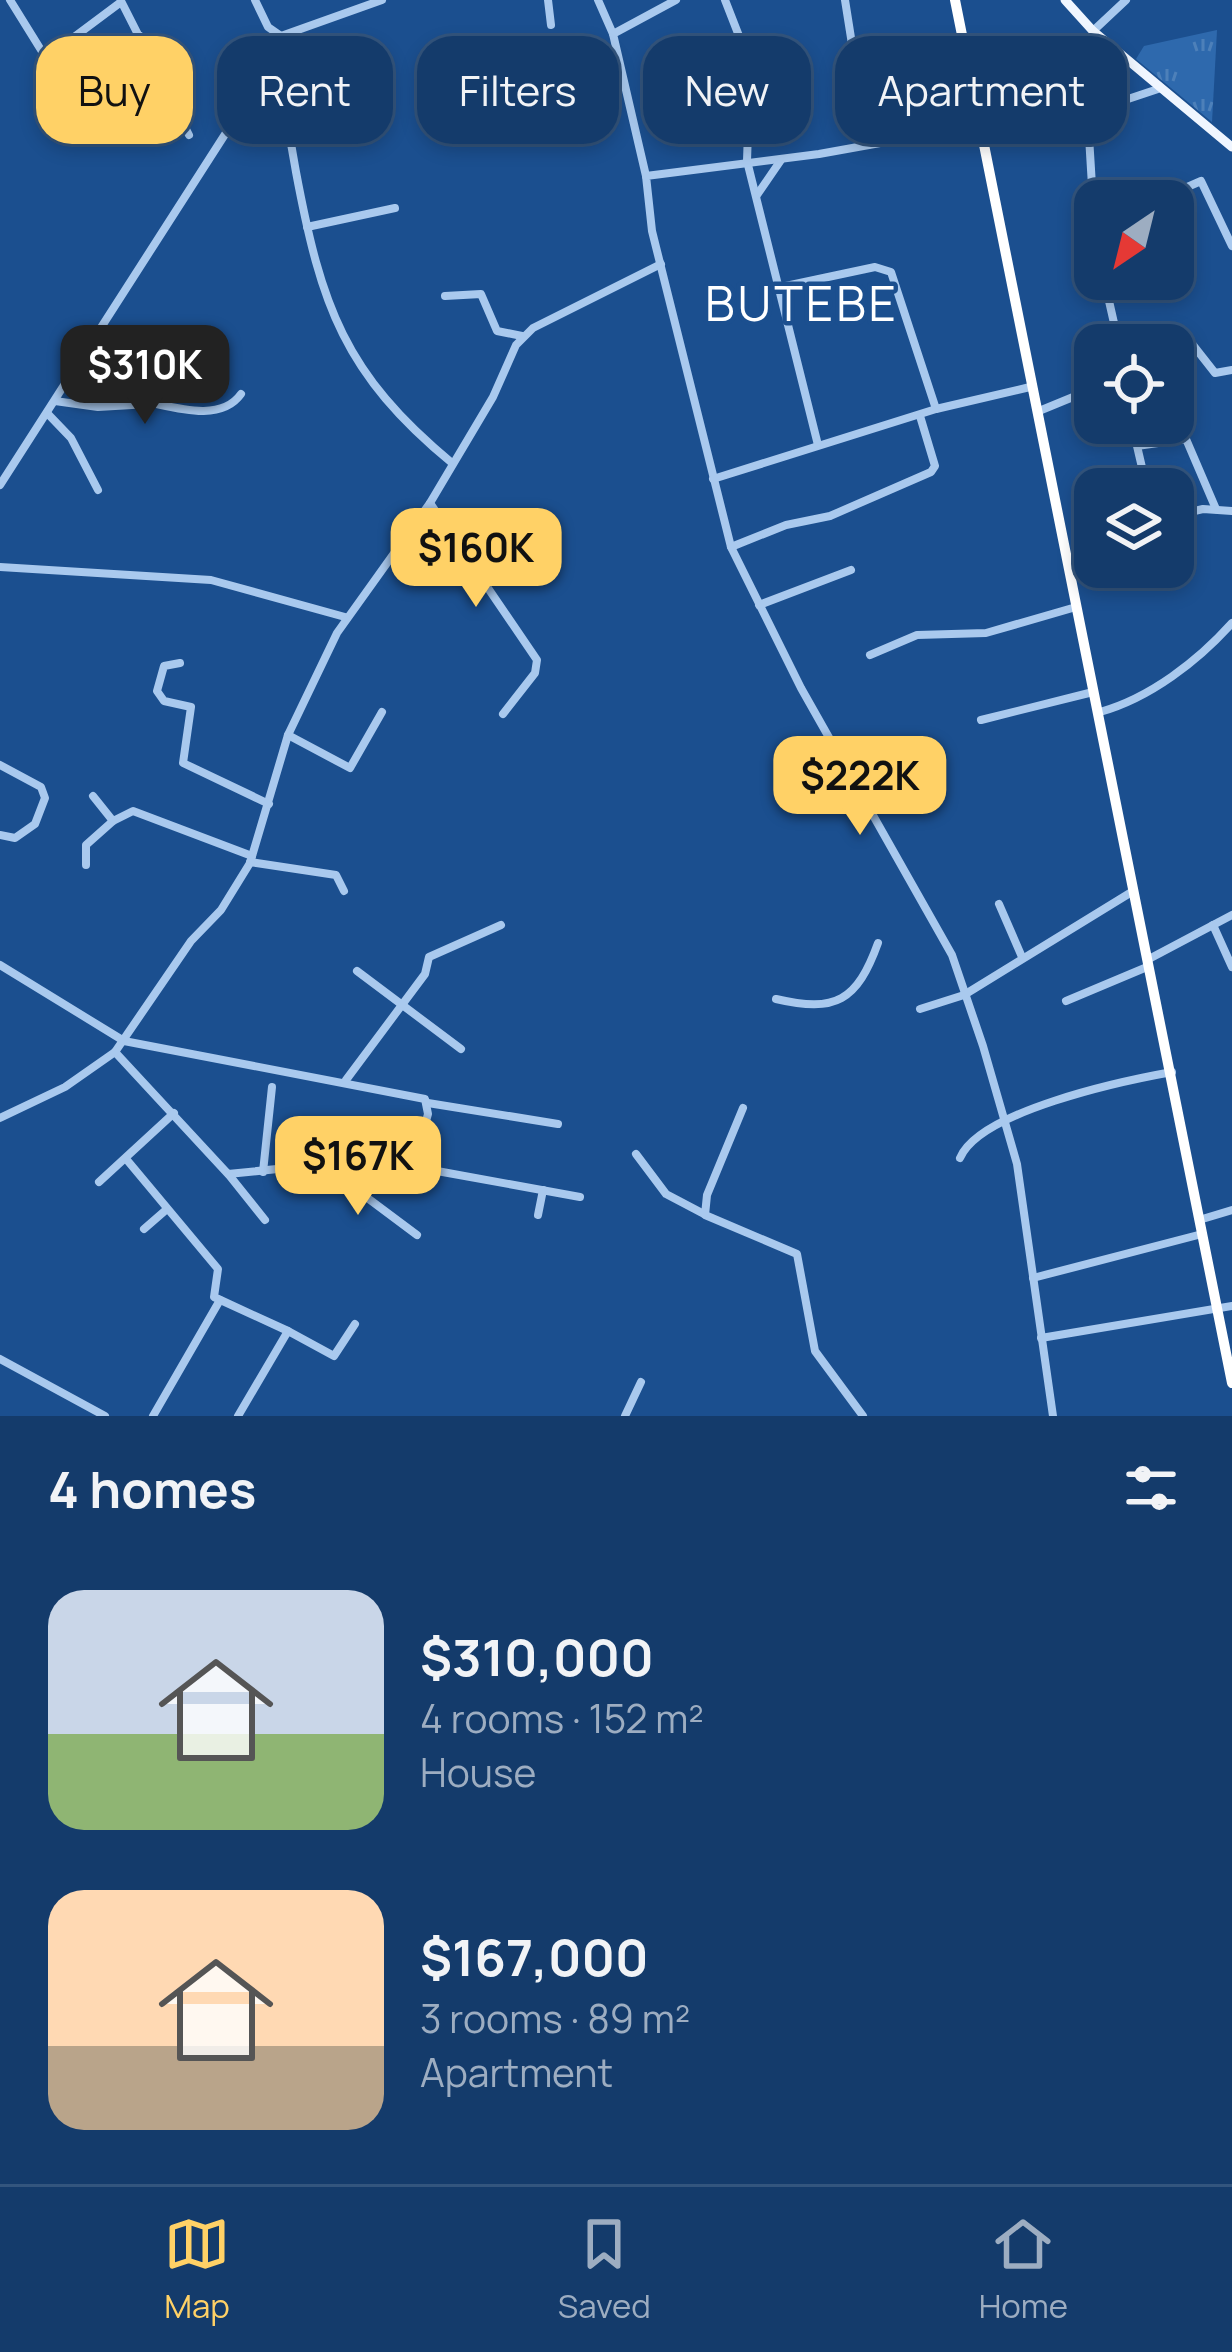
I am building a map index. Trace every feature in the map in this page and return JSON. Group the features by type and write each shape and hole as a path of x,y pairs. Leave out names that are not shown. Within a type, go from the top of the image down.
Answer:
{"highway":[{"path":"955,0 963,36"},
{"path":"984,144 1100,712 1130,893 1174,1072 1200,1227 1225,1306 1232,1383"}],"main road":[{"path":"1065,0 1093,31 1232,147"}],"street":[{"path":"10,0 46,58 121,1 140,36"},
{"path":"255,0 268,27 281,36 382,0"},
{"path":"548,0 551,25"},
{"path":"598,0 614,34 662,264 731,547 952,955 1017,1164 1054,1416"},
{"path":"614,34 676,0"},
{"path":"725,0 748,59 767,86 748,131 747,161 818,445"},
{"path":"845,0 850,36"},
{"path":"1093,31 1126,0"},
{"path":"1092,180 1088,120 1098,109 1163,88"},
{"path":"0,485 219,144"},
{"path":"291,144 326,304 341,337 398,412 452,463"},
{"path":"646,176 874,144"},
{"path":"757,195 782,159"},
{"path":"1194,185 1202,182 1232,246"},
{"path":"307,227 395,208"},
{"path":"0,1118 65,1087 116,1052 251,859 287,735 345,617 430,503 524,335 587,298 662,264"},
{"path":"781,287 874,267 891,272 936,409"},
{"path":"445,296 481,294 497,331 524,335"},
{"path":"1194,345 1215,373 1232,370"},
{"path":"151,403 194,351"},
{"path":"712,479 936,409 1030,387"},
{"path":"55,401 122,408 151,403 213,411 229,408 241,394"},
{"path":"1039,411 1074,397"},
{"path":"47,413 71,438 98,490"},
{"path":"731,547 786,525 830,516 931,472 935,466 920,416"},
{"path":"1142,468 1137,446 1186,439 1216,508"},
{"path":"430,503 537,660 535,673 503,714"},
{"path":"1194,512 1232,511"},
{"path":"0,567 79,576 211,580 345,617"},
{"path":"759,605 851,570"},
{"path":"871,655 917,635 986,633 1076,607"},
{"path":"1100,712 1123,706 1185,667 1232,623"},
{"path":"180,663 164,666 157,691 164,701 192,710 183,763 269,804"},
{"path":"981,720 1093,692"},
{"path":"287,735 350,768 382,712"},
{"path":"0,765 41,788 45,798 35,824 15,838 0,835"},
{"path":"92,796 113,821"},
{"path":"86,865 86,845 113,821 133,811 251,859 336,875 344,891"},
{"path":"920,1009 964,995 1130,893"},
{"path":"999,904 1022,957"},
{"path":"1066,1001 1146,964 1232,915"},
{"path":"346,1080 425,974 429,957 501,925"},
{"path":"1213,925 1232,967"},
{"path":"776,999 811,1006 848,996 862,981 878,943"},
{"path":"0,965 124,1042 346,1080 428,1103 558,1124"},
{"path":"357,971 461,1049"},
{"path":"116,1052 266,1220"},
{"path":"960,1158 980,1132 1004,1126 1068,1094 1174,1072"},
{"path":"262,1172 272,1087"},
{"path":"228,1174 411,1154 422,1146 428,1103"},
{"path":"705,1215 707,1195 743,1108"},
{"path":"99,1182 174,1113"},
{"path":"411,1154 420,1166 437,1171 580,1197"},
{"path":"636,1154 666,1194 797,1254 815,1351 863,1416"},
{"path":"127,1160 218,1269 214,1297 334,1356 355,1324"},
{"path":"324,1166 418,1235"},
{"path":"538,1214 543,1190"},
{"path":"144,1229 167,1209"},
{"path":"1033,1279 1200,1227 1232,1210"},
{"path":"153,1416 220,1300"},
{"path":"1041,1337 1225,1306"},
{"path":"238,1416 288,1331"},
{"path":"0,1360 105,1416"},
{"path":"625,1416 640,1382"}],"green space":[{"path":"1217,30 1212,122 1136,59 1144,46"}],"district":[{"name":"BUTEBE","path":"802,302"}]}
